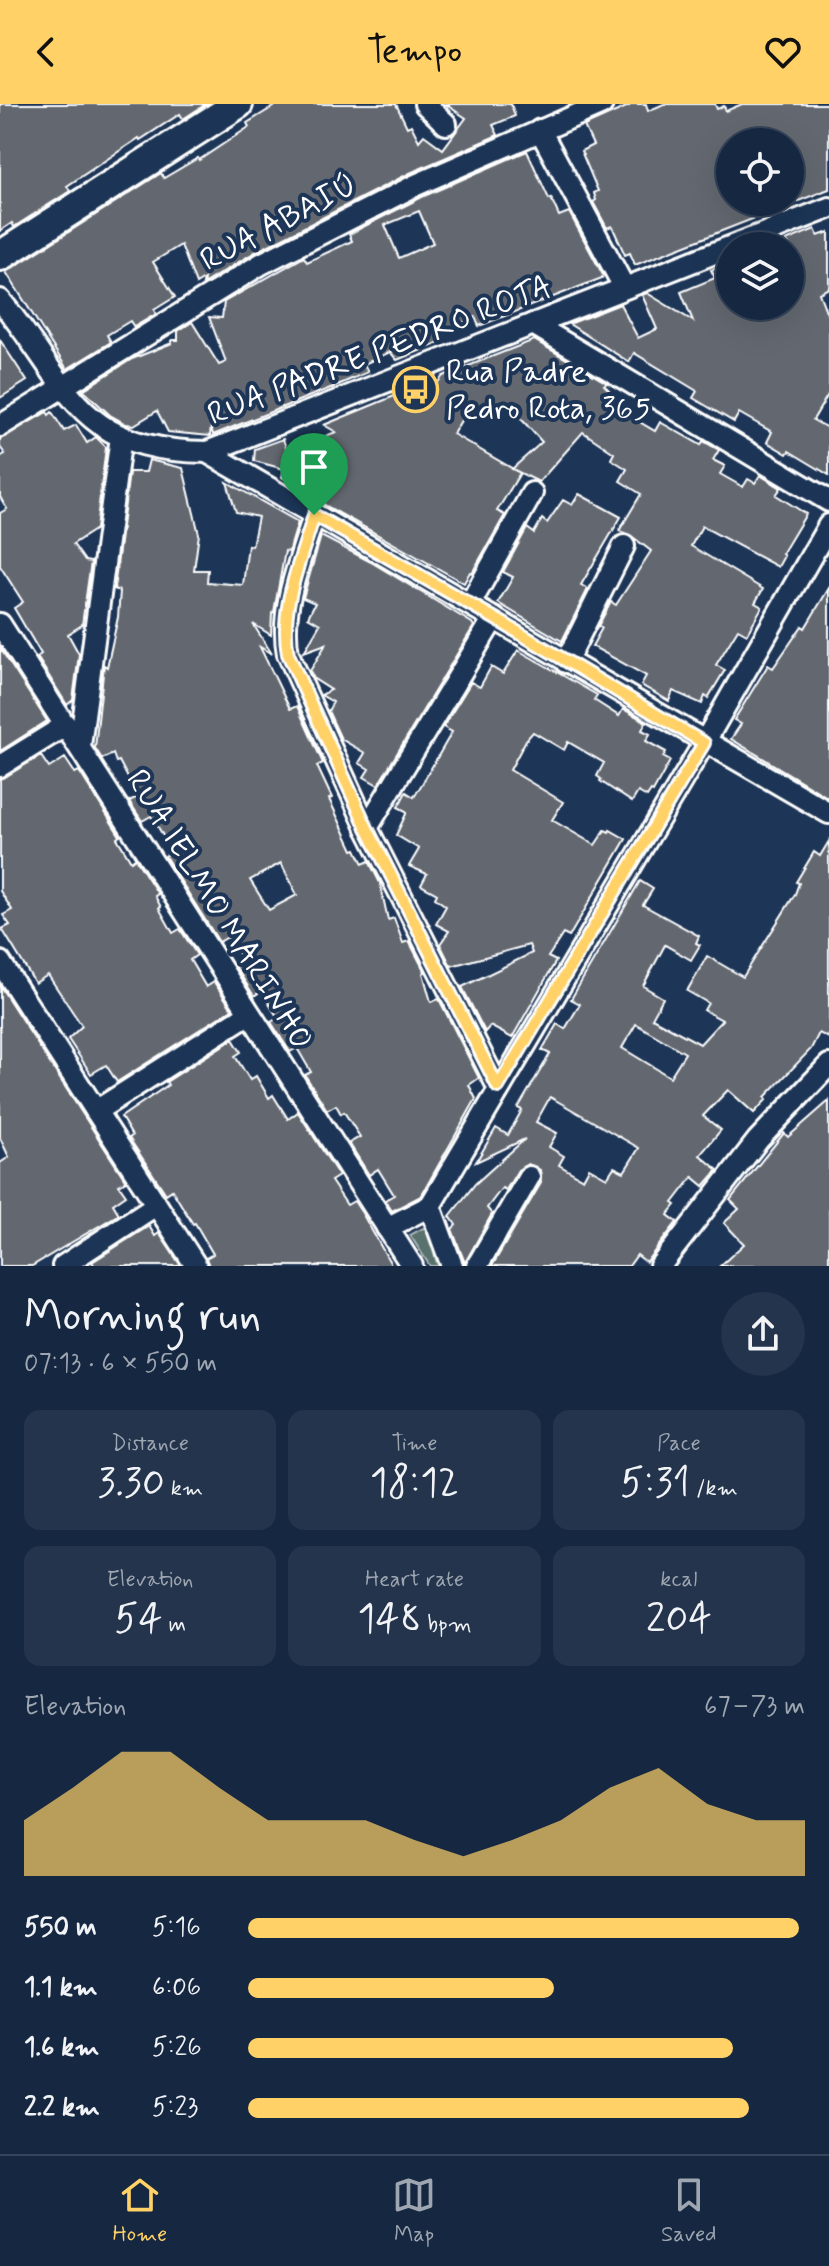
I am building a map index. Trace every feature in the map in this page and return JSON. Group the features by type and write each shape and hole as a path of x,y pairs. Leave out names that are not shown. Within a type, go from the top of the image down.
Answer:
{"street":[{"path":"425,104 446,124"},
{"name":"RUA ABAIÚ","path":"0,426 261,264 416,185 602,104"},
{"path":"0,256 229,106"},
{"path":"540,130 624,287"},
{"name":"RUA PADRE PEDRO ROTA","path":"0,300 62,388 94,420 121,436 185,452 207,452 829,208"},
{"path":"533,324 829,501"},
{"path":"80,746 121,436"},
{"path":"207,452 829,813"},
{"path":"470,604 532,493"},
{"path":"314,515 285,613 288,654 367,828 498,1087"},
{"path":"387,1228 430,1206 829,525"},
{"path":"566,662 624,546"},
{"path":"367,828 494,618"},
{"name":"RUA IELMO MARINHO","path":"0,624 412,1266"},
{"path":"0,766 66,725"},
{"path":"0,962 196,1266"},
{"path":"96,1111 248,1014"},
{"path":"660,1266 758,1140 829,1065"},
{"path":"477,1266 529,1177"},
{"path":"63,1266 156,1205"},
{"path":"430,1206 452,1266"}],"green space":[{"path":"426,1229 438,1266 430,1266 410,1235"}],"building":[{"path":"0,104 206,104 183,119 180,114 139,138 67,186 70,191 14,227 12,223 0,231"},
{"path":"278,104 396,104 407,127 411,125 419,141 424,135 443,149 466,118 445,104 511,104 515,116 493,125 498,135 410,173 255,252 203,284 204,279 196,284 181,245 153,262 175,297 154,310 156,314 134,327 130,321 107,335 111,342 67,369 6,272 161,173 164,178 199,160 249,127 247,123"},
{"path":"633,104 646,104 648,111 664,104 715,104 717,109 724,106 726,111 742,104 829,104 829,189 804,199 804,128 716,128 716,216 760,216 635,265 630,253 625,255 612,226 607,228 593,202 596,200 594,193 598,191 581,151 593,145 584,126"},
{"path":"527,151 559,216 569,212 602,278 479,326 475,317 449,329 441,335 443,339 434,345 397,360 390,352 364,364 368,372 213,435 211,426 210,436 168,432 157,411 134,425 126,424 110,415 83,390 132,359 178,340 178,331 192,322 219,365 226,362 209,317 222,318 224,302 304,257 307,262 352,241 349,234 422,197","holes":["419,211 433,243 399,258 385,225"]},
{"path":"815,229 818,236 829,232 829,288 819,293 829,319 829,393 813,420 829,429 829,475 767,442 772,432 739,413 734,422 693,398 697,391 634,353 629,362 569,324 620,304 638,338 657,329 642,295 647,293 693,321 681,292 715,278 711,270 716,268 716,320 804,320 804,234"},
{"path":"0,340 27,381 0,398"},
{"path":"534,340 607,383 604,385 609,390 604,394 629,409 626,414 655,431 660,422 701,445 703,441 719,450 713,460 725,466 720,474 743,487 748,479 755,483 760,475 781,488 776,495 806,514 782,554 784,556 778,567 702,526 691,546 763,589 755,603 762,607 747,634 738,629 716,665 725,670 702,704 673,691 669,701 641,685 646,676 592,646 602,628 598,626 611,602 616,605 651,551 630,535 619,531 641,494 620,481 627,469 611,459 614,453 583,432 539,482 519,472 497,511 505,515 464,583 323,504 327,496 303,482 298,487 282,477 284,469 254,461 255,449 283,439 287,451 336,432 324,425 431,381 435,386 443,376","holes":["503,402 542,442 512,469 453,434 469,407 481,417 487,410 491,414"]},
{"path":"47,412 49,415 52,412 64,431 76,425 87,443 96,437 106,447 96,529 73,544 85,561 91,562 82,625 68,634 79,654 73,700 67,705 37,657 41,654 14,608 23,602 0,566 0,513 7,509 0,497 0,457 5,454 0,447 0,439"},
{"path":"149,460 183,468 199,534 194,570 208,570 207,582 243,585 248,545 252,546 258,517 236,512 227,482 298,522 289,552 285,551 272,613 271,635 253,624 272,654 260,647 290,709 297,706 323,763 317,766 332,798 329,799 353,850 356,849 363,864 369,861 380,883 388,920 394,918 403,943 409,941 425,972 431,1002 439,999 479,1078 469,1085 476,1099 421,1196 392,1211 385,1200 394,1195 378,1169 369,1175 349,1143 360,1137 344,1112 341,1114 336,1105 327,1110 305,1075 311,1072 297,1048 290,1052 271,1022 278,1018 261,991 254,996 235,966 243,960 228,937 219,942 165,856 172,852 157,825 151,816 142,821 129,801 138,797 119,761 116,762 113,754 102,759 95,748 104,665 107,667 118,617 120,591 114,589 129,472 146,472","holes":["281,863 297,895 269,910 250,880"]},
{"path":"579,494 621,517 581,585 588,589 562,641 498,603 513,577 503,572 527,528 534,533 542,519 547,523 563,500 572,505"},
{"path":"321,536 371,562 474,626 378,785 364,777 369,769 359,763 365,753 341,739 328,711 333,702 321,695 331,690 314,679 310,671 326,644 304,652 320,624 308,617 315,603 303,598"},
{"path":"829,588 829,798 731,739 741,724 734,720 768,665 773,668 802,626 805,628"},
{"path":"0,648 47,721 0,751"},
{"path":"518,650 597,695 594,700 619,716 623,709 646,722 642,730 650,734 646,741 666,752 663,757 670,761 653,792 647,797 638,792 632,802 600,781 597,776 604,763 568,742 564,750 533,732 526,740 510,770 563,802 552,820 595,845 605,830 626,839 569,937 563,934 548,957 556,961 512,1038 490,1026 485,1032 462,987 532,953 529,945 451,966 440,944 449,931 436,924 446,906 435,898 437,894 421,885 427,874 409,866 419,849 396,835 406,814 398,807 406,792 414,797 422,784 452,732 443,727 471,682 480,687 491,667 503,674"},
{"path":"41,756 49,768 65,758 75,773 79,771 120,836 117,838 131,861 135,858 158,894 155,896 159,908 173,933 180,929 197,955 190,960 206,987 214,982 232,1009 117,1082 106,1065 91,1074 68,1039 82,1026 48,975 35,983 2,929 10,925 3,915 12,910 0,891 0,779"},
{"path":"829,841 829,1038 819,1033 811,1049 765,1097 767,1099 754,1113 728,1090 703,1116 721,1130 700,1155 718,1170 704,1186 693,1177 673,1203 676,1205 668,1215 677,1222 646,1262 637,1255 629,1266 492,1266 541,1183 540,1170 528,1164 518,1170 506,1190 502,1188 487,1208 492,1214 465,1263 452,1229 456,1225 450,1216 475,1184 525,1139 476,1162 496,1128 508,1135 522,1110 518,1108 550,1054 542,1050 557,1024 565,1029 580,1004 571,999 640,881 653,889 643,905 699,936 696,943 700,945 691,960 665,945 643,986 663,998 652,1018 700,1044 722,1020 704,1010 708,1003 687,991 707,956 743,977 795,894 799,883 796,882 814,852 820,856","holes":["636,1024 685,1053 670,1077 622,1048","550,1097 639,1148 624,1172 614,1167 607,1178 589,1168 583,1179 559,1165 564,1156 549,1147 557,1133 536,1122"]},
{"path":"0,986 126,1181 119,1185 126,1195 113,1204 119,1214 32,1266 0,1266 0,1163 9,1157 0,1138"},
{"path":"233,1039 241,1052 235,1056 250,1080 256,1076 269,1098 273,1095 288,1119 298,1112 339,1176 331,1181 347,1205 354,1201 392,1266 209,1266 206,1258 213,1254 195,1223 172,1190 166,1194 129,1138 132,1136 121,1117 168,1085 166,1082"},
{"path":"829,1101 829,1266 720,1266 744,1244 724,1223 739,1209 730,1200 784,1133 788,1137"},
{"path":"149,1226 155,1236 159,1233 181,1266 95,1266 92,1262"}],"place":[{"name":"Rua Padre Pedro Rota, 365","path":"415,390"}],"route":[{"path":"314,515 704,743 498,1087 367,828 288,654 285,613 314,515"}]}
